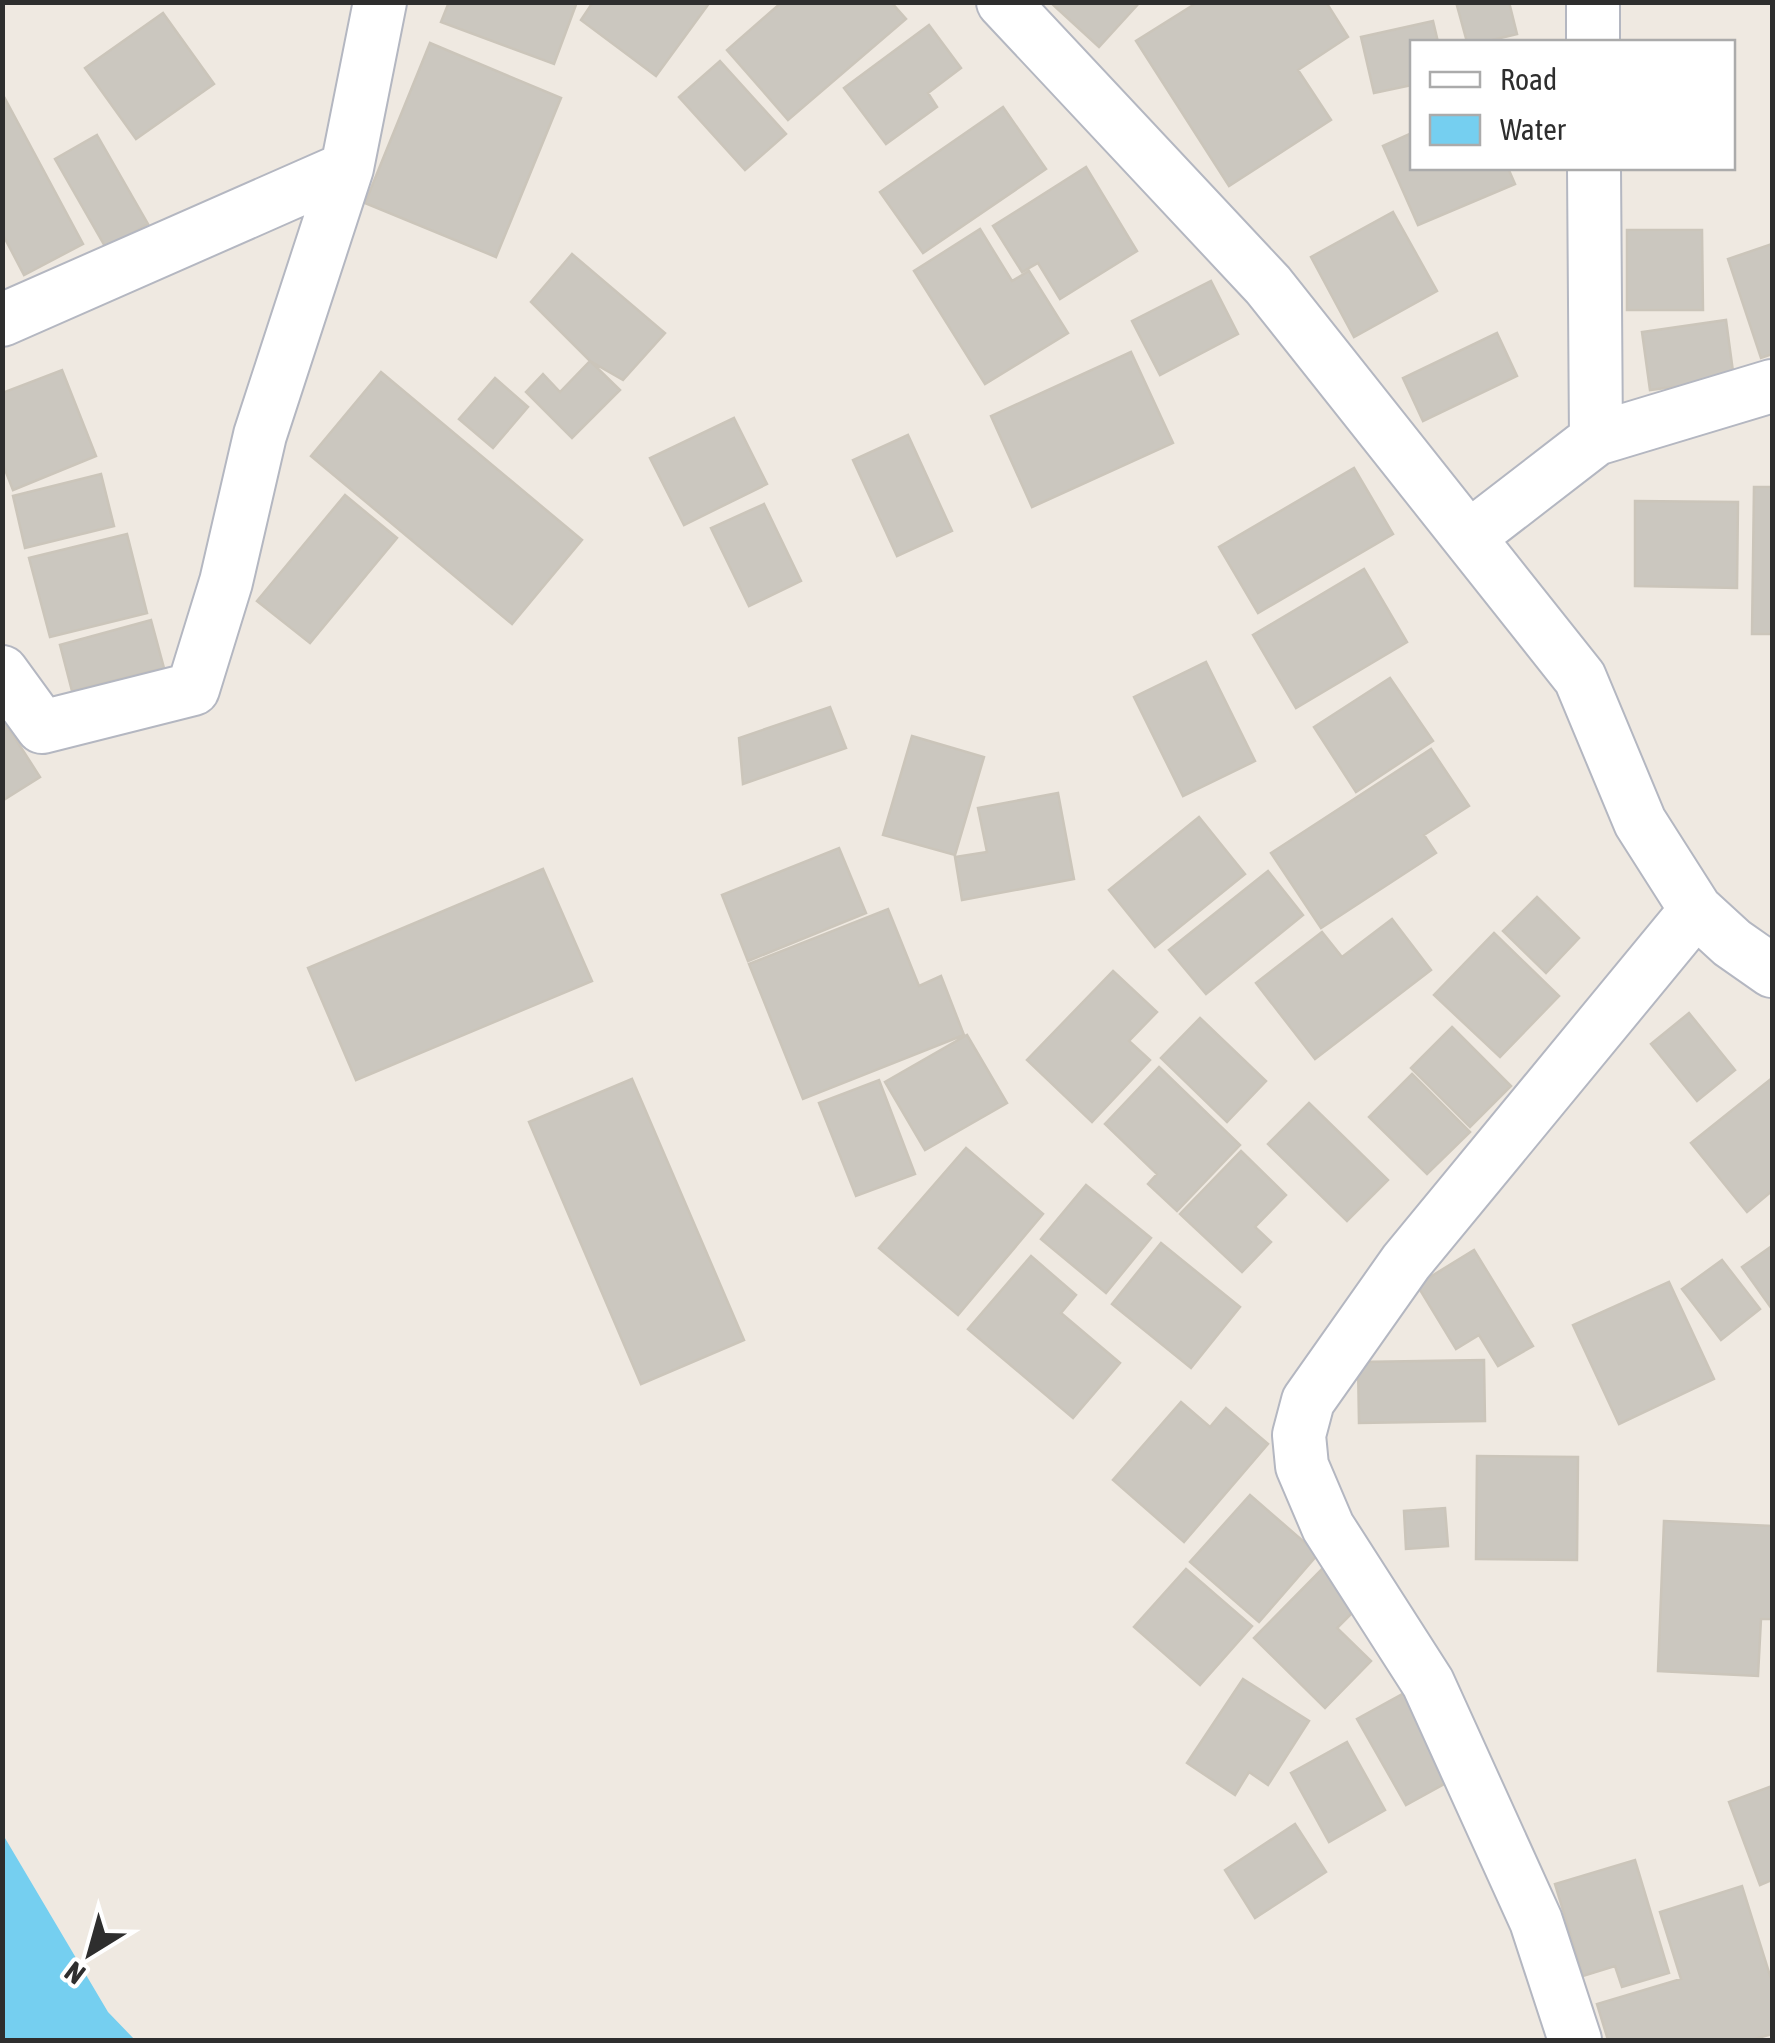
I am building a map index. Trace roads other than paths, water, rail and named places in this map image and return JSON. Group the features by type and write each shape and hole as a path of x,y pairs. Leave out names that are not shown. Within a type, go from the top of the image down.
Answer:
{"street":[{"path":"2,672 42,728 193,689 226,582 260,434 347,168 380,2"},
{"path":"1003,2 1268,285 1580,678 1640,822 1696,910 1772,972"},
{"path":"1593,2 1593,40"},
{"path":"2,320 347,168"},
{"path":"1594,170 1596,439"},
{"path":"1469,538 1596,439 1772,386"},
{"path":"1575,2040 1536,1921 1436,1700 1328,1527 1302,1466 1299,1435 1308,1401 1406,1262 1696,910"}],"water":[{"path":"2,1833 108,2012 135,2040 3,2040"}]}
